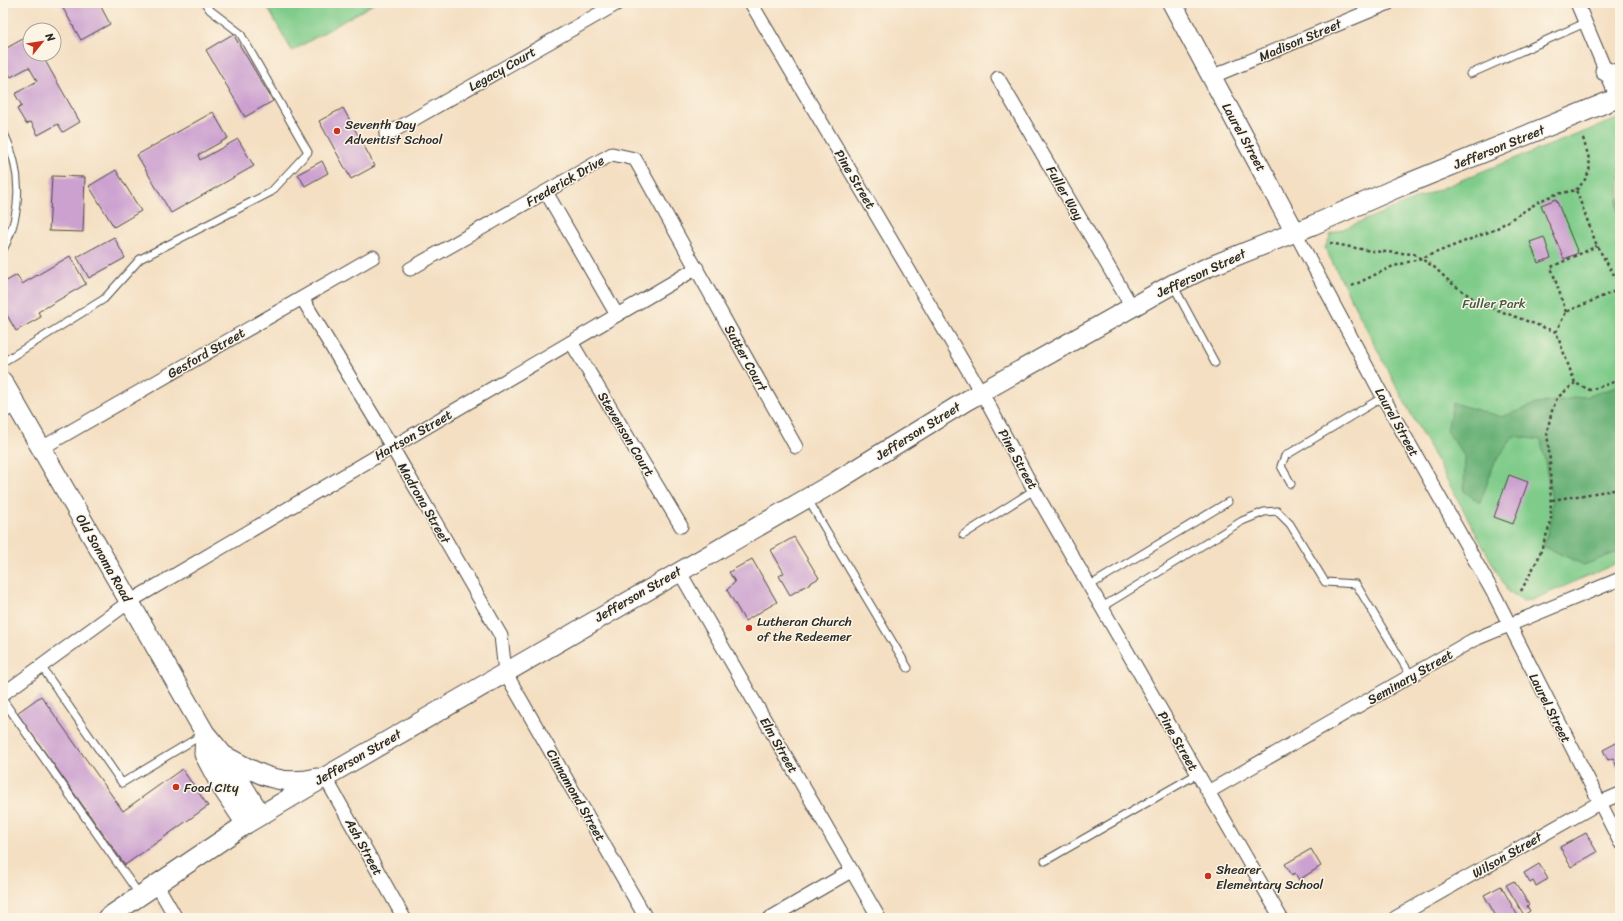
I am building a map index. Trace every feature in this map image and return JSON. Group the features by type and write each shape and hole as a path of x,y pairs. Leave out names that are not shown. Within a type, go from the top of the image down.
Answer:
{"main road":[{"name":"Laurel Street","path":"1172,3 1295,232"},
{"name":"Jefferson Street","path":"107,918 253,819 324,776 807,498 981,393 1173,284 1206,268 1295,232 1399,187 1618,98"},
{"name":"Old Sonoma Road","path":"3,382 9,408 40,449 205,733 224,756 253,819"},
{"path":"205,733 204,754 222,788 253,819"},
{"path":"224,756 257,774 271,778 296,781 324,776"}],"street":[{"name":"Legacy Court","path":"386,135 618,3"},
{"name":"Pine Street","path":"751,3 981,393 1034,490 1281,918"},
{"name":"Madison Street","path":"1211,77 1389,3"},
{"path":"1577,3 1585,23 1613,74 1618,98"},
{"name":"Fuller Way","path":"998,78 1132,307"},
{"name":"Frederick Drive","path":"410,269 612,154 635,159 697,268"},
{"path":"546,192 617,315"},
{"name":"Laurel Street","path":"1295,232 1383,398 1494,596 1620,842"},
{"name":"Gesford Street","path":"40,449 373,258"},
{"name":"Hartson Street","path":"3,694 129,602 697,268"},
{"name":"Sutter Court","path":"697,268 796,447"},
{"name":"Madrona Street","path":"302,298 392,447 501,636 505,672"},
{"name":"Stevenson Court","path":"571,342 681,526"},
{"name":"Elm Street","path":"679,571 879,918"},
{"name":"Seminary Street","path":"1208,792 1473,640 1620,579"},
{"name":"Cinnamond Street","path":"505,672 646,918"},
{"name":"Ash Street","path":"324,776 404,918"},
{"name":"Wilson Street","path":"1395,918 1599,802 1620,794"},
{"path":"770,918 851,871"},
{"path":"157,885 176,918"}],"lane":[{"path":"3,362 104,298 140,260 271,192 308,152 240,33 210,10 205,3"},
{"path":"1470,74 1585,23"},
{"path":"3,131 10,147 16,169 18,193 16,214 12,231 3,250"},
{"path":"1173,284 1215,363"},
{"path":"1291,484 1281,466 1285,456 1383,398"},
{"path":"963,535 1034,490"},
{"path":"807,498 908,668"},
{"path":"1089,586 1228,502"},
{"path":"1102,607 1242,520 1264,512 1277,511 1290,524 1325,582 1356,584 1411,676"},
{"path":"41,666 122,783 205,733"},
{"path":"3,700 140,896"},
{"path":"1045,861 1197,774"}],"path":[{"path":"1352,286 1391,267 1422,258 1494,230 1552,195 1576,190 1586,179 1589,172 1590,162 1583,138"},
{"path":"1576,190 1597,246 1620,284"},
{"path":"1330,243 1371,251 1406,253 1422,258 1450,282 1479,303 1556,332"},
{"path":"1566,312 1551,267 1597,246"},
{"path":"1620,290 1566,312 1556,332 1575,382 1590,390 1620,380"},
{"path":"1521,591 1538,559 1550,522 1552,500 1547,430 1557,398 1575,382"},
{"path":"1552,500 1620,489"}],"green space":[{"path":"265,3 375,3 292,51"},
{"name":"Fuller Park","path":"1620,118 1620,562 1532,600 1523,601 1508,592 1398,390 1325,248 1331,234 1488,169"},
{"path":"1620,197 1620,230 1619,230 1617,200"},
{"path":"1620,386 1620,551 1584,565 1543,546 1551,522 1552,500 1541,440 1514,436 1494,464 1480,503 1464,491 1465,457 1447,431 1453,403 1502,417 1536,404 1588,396"}],"building":[{"path":"60,3 99,3 110,24 81,40"},
{"path":"233,34 273,101 245,117 206,50"},
{"path":"22,39 22,62 46,62 80,122 63,132 58,124 38,135 31,122 26,124 17,109 22,106 15,94 37,81 29,67 11,77 3,63 3,50"},
{"path":"343,108 375,166 351,179 319,121"},
{"path":"213,112 228,138 198,155 200,160 238,139 254,166 171,213 137,155"},
{"path":"322,161 328,173 305,186 298,174"},
{"path":"116,170 141,211 114,227 89,186"},
{"path":"52,176 85,177 83,232 49,231"},
{"path":"1556,199 1578,253 1564,259 1541,205"},
{"path":"114,237 125,258 89,278 77,257"},
{"path":"1544,237 1551,258 1538,263 1530,242"},
{"path":"70,256 86,284 38,312 41,317 16,331 3,308 3,283 17,275 22,284"},
{"path":"1509,475 1528,482 1513,524 1494,517"},
{"path":"794,537 819,578 790,595 779,576 784,573 771,550"},
{"path":"752,559 777,602 745,621 727,590 735,582 729,572"},
{"name":"Food City","path":"41,696 123,811 182,769 208,806 125,865 17,713"},
{"path":"1620,741 1620,767 1618,769 1613,758 1608,760 1603,750"},
{"path":"1586,833 1597,852 1571,867 1560,847"},
{"path":"1311,849 1321,866 1299,880 1295,873 1292,875 1285,864"},
{"path":"1539,864 1548,879 1536,886 1533,881 1530,883 1524,873"},
{"path":"1514,881 1529,904 1527,906 1530,911 1524,915 1506,885"},
{"path":"1501,886 1519,918 1497,918 1484,895"}],"place":[{"name":"Seventh Day Adventist School","path":"337,131"},
{"name":"Lutheran Church of the Redeemer","path":"749,628"},
{"name":"Food City","path":"176,787"},
{"name":"Shearer Elementary School","path":"1208,876"}]}
